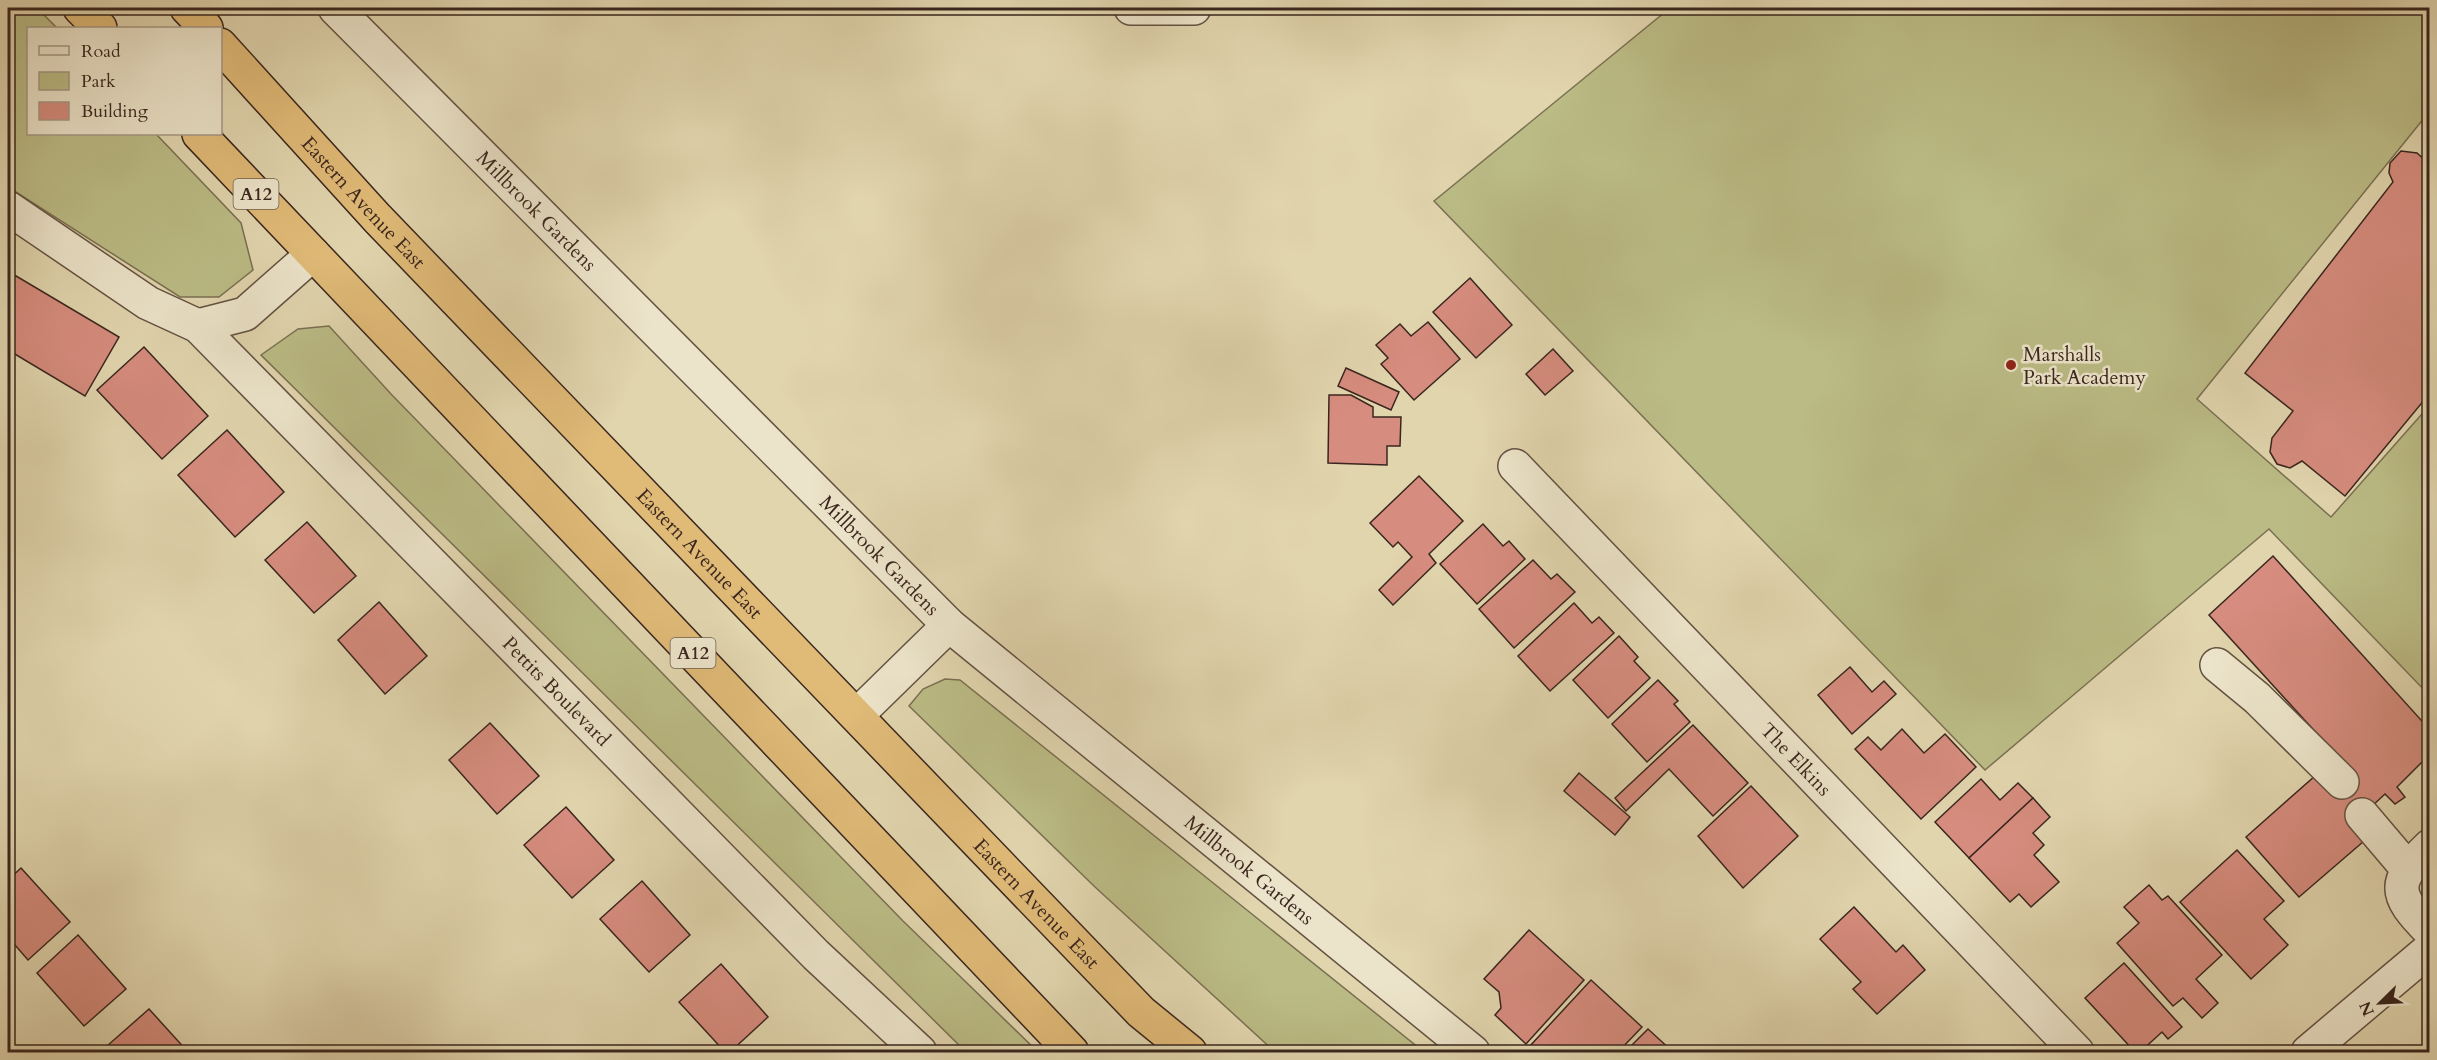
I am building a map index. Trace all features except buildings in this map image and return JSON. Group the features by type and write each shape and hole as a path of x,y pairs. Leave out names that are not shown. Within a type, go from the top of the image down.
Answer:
{"highway":[{"path":"80,8 99,27"},
{"path":"187,8 205,27"},
{"name":"Eastern Avenue East","path":"222,47 377,218 1141,1012 1190,1053"},
{"name":"A12","path":"200,135 1072,1053"}],"street":[{"name":"Millbrook Gardens","path":"335,8 949,625 1473,1053"},
{"path":"1131,8 1194,8"},
{"path":"8,208 148,303 198,326 245,314 313,254"},
{"name":"Pettits Boulevard","path":"198,326 807,946 920,1053"},
{"name":"The Elkins","path":"1515,466 2077,1053"},
{"path":"857,715 949,625"},
{"path":"2217,665 2258,698 2342,782"},
{"path":"2362,815 2418,857 2401,883 2408,909 2430,931"},
{"path":"2316,1050 2430,950"}],"green space":[{"path":"8,8 37,8 56,27 27,27 27,135 157,135 241,223 253,270 219,297 180,297 8,187"},
{"name":"Marshalls Park Academy","path":"1670,8 2429,8 2429,112 2197,399 2331,517 2429,406 2429,695 2269,529 1985,770 1434,201"},
{"path":"329,326 391,394 903,921 1038,1052 966,1052 261,355 298,329"},
{"path":"945,679 960,680 1424,1052 1275,1052 1095,887 909,706 923,689"}],"place":[{"name":"Marshalls Park Academy","path":"2011,365"}]}
